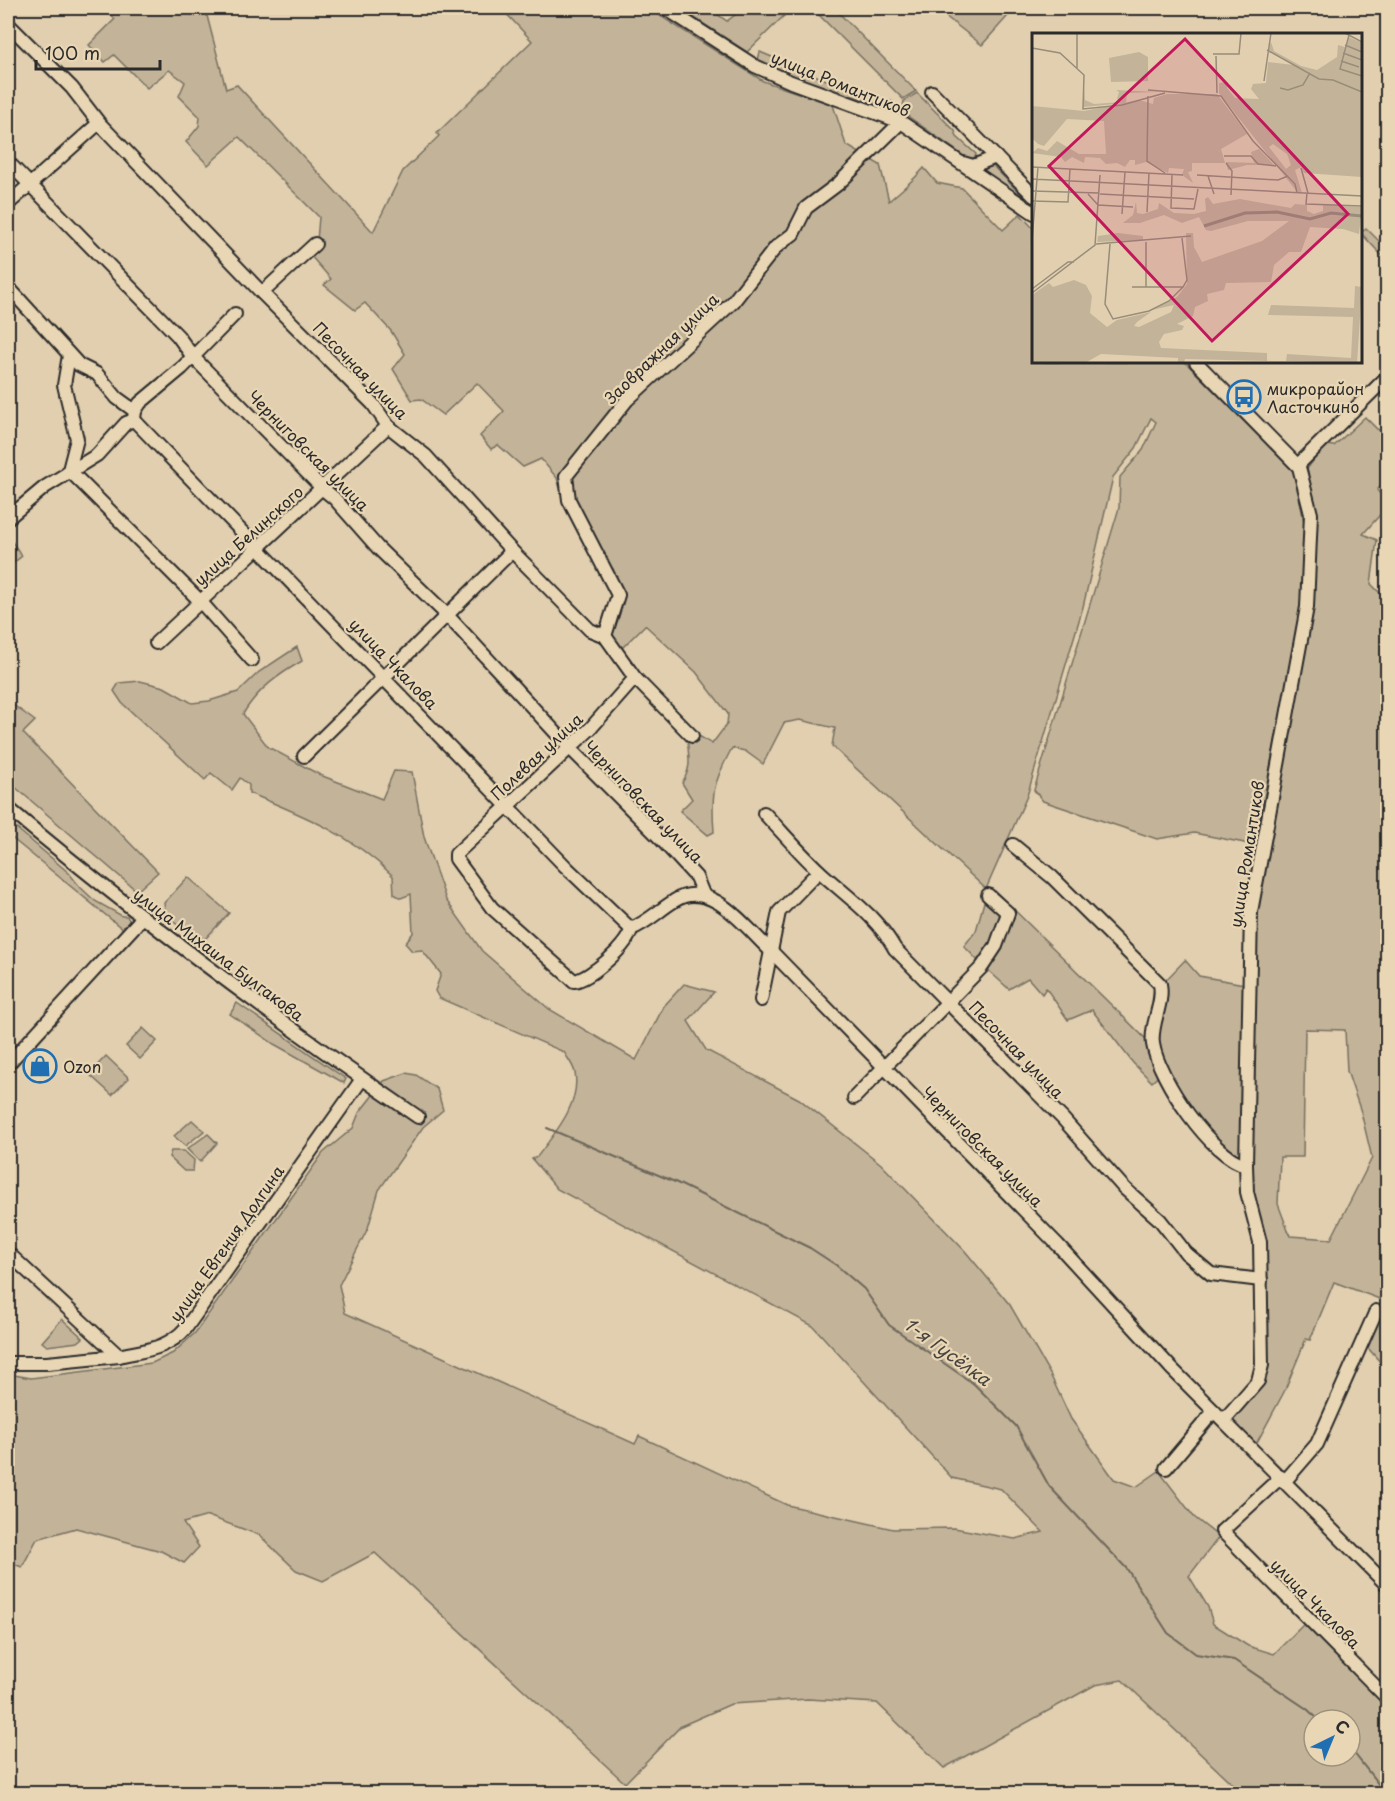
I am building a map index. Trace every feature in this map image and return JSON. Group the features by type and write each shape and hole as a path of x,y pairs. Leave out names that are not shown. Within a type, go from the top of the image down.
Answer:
{"street":[{"name":"улица Романтиков","path":"665,8 755,66 901,122 1032,212"},
{"name":"Песочная улица","path":"8,24 72,88 99,123 262,293 373,404 388,426 426,456 512,551 590,630 605,636 635,678 692,736"},
{"name":"улица Романтиков","path":"932,92 1032,193"},
{"name":"Заовражная улица","path":"605,636 618,595 569,500 566,476 627,400 733,302 776,247 793,234 806,208 838,184 901,122"},
{"path":"8,204 99,123"},
{"path":"962,163 973,166 996,157"},
{"name":"Черниговская улица","path":"8,162 178,336 193,357 322,489 334,498 378,548 447,615 570,748 696,877 703,894 722,906 770,950 883,1069 1058,1245 1147,1343 1388,1586"},
{"path":"262,293 315,244"},
{"name":"улица Чкалова","path":"8,287 69,355 79,365 97,374 134,416 566,867 631,929"},
{"path":"8,518 34,495 69,470 96,455 134,416 150,394 193,357 235,314"},
{"path":"69,355 64,385 77,439 69,470"},
{"name":"улица Романтиков","path":"1197,363 1298,465 1305,484 1312,521 1307,607 1251,912 1246,1165 1247,1192 1260,1242 1261,1372 1247,1395 1224,1420"},
{"path":"1298,465 1388,376"},
{"name":"улица Белинского","path":"156,643 388,426"},
{"path":"69,470 200,601 252,660"},
{"path":"304,756 512,551"},
{"name":"Полевая улица","path":"631,929 630,936 608,961 581,980 574,981 492,908 456,859 456,854 590,729 635,678"},
{"name":"улица Михаила Булгакова","path":"8,808 233,987 418,1117"},
{"name":"Песочная улица","path":"764,813 819,871 847,893 884,929 896,949 1063,1119 1124,1188 1160,1220 1186,1253 1211,1274 1261,1280"},
{"path":"1013,845 1052,877 1160,984 1162,994 1152,1041 1158,1065 1169,1087 1196,1123 1236,1163 1246,1165"},
{"path":"761,1000 779,912 819,871"},
{"path":"631,929 646,923 675,899 703,894"},
{"path":"854,1098 982,968 996,946 1008,913 988,895"},
{"path":"8,1064 143,917"},
{"name":"улица Евгения Долгина","path":"8,1363 47,1363 119,1356 166,1346 181,1334 362,1079"},
{"path":"8,1253 119,1356"},
{"path":"1283,1479 1317,1444 1376,1311"},
{"path":"1166,1468 1214,1411"},
{"name":"улица Чкалова","path":"1283,1479 1222,1531 1388,1699"}],"shaded area":[{"path":"104,8 205,8 226,89 237,85 373,232 403,171 439,136 437,133 532,41 501,8 648,8 763,81 833,105 846,145 880,165 889,201 924,168 937,183 962,188 1003,230 1020,214 1032,227 1032,363 1186,363 1292,470 1296,477 1306,535 1301,608 1255,845 1194,833 1157,839 1043,801 1034,790 1119,508 1120,477 1143,450 1156,422 1151,418 1136,448 1113,477 1083,607 1027,796 986,889 832,746 835,728 800,720 784,723 763,764 745,751 732,748 717,780 713,798 714,832 708,835 680,811 692,799 682,783 689,762 689,730 712,744 727,724 728,714 696,672 645,625 619,651 610,637 621,597 613,569 601,568 563,499 557,478 541,459 523,467 498,445 491,449 480,436 504,411 477,383 443,415 421,399 412,400 393,369 405,354 391,331 365,303 355,310 324,285 331,279 309,254 317,241 319,217 239,137 208,165 186,142 199,126 200,117 179,96 185,82 169,70 147,88 114,55 105,62 89,45 115,19"},
{"path":"679,8 708,8 727,21 744,8 792,8 747,52"},
{"path":"812,8 834,8 916,91 903,99"},
{"path":"935,8 1015,8 982,45"},
{"path":"760,52 831,82 893,102 892,109 786,74 758,60"},
{"path":"917,93 955,131 957,137 976,154 975,158 967,158 902,112 904,101"},
{"path":"993,166 1032,206 978,169"},
{"path":"1366,228 1387,249 1387,261 1362,234"},
{"path":"1365,417 1377,429 1388,434 1387,480 1377,490 1387,502 1387,507 1363,534 1377,540 1371,584 1388,601 1387,1370 1368,1348 1385,1301 1334,1282 1310,1340 1306,1339 1284,1392 1255,1446 1231,1424 1231,1417 1264,1375 1251,1198 1254,913 1312,608 1317,514 1307,469 1325,445 1334,446","holes":["1305,1029 1345,1030 1347,1071 1361,1112 1372,1158 1331,1239 1290,1236 1278,1204 1280,1157 1303,1157"]},
{"path":"8,536 22,556 8,567"},
{"path":"297,647 302,661 269,683 243,714 268,747 320,775 382,799 394,771 412,772 424,837 446,900 482,951 549,1009 636,1060 664,1006 684,984 714,992 688,1021 706,1050 799,1099 881,1164 965,1251 1010,1305 1050,1374 1071,1419 1114,1479 1136,1487 1159,1471 1194,1517 1219,1537 1189,1576 1208,1607 1213,1624 1248,1646 1274,1654 1305,1623 1387,1704 1387,1793 1242,1793 1122,1680 1095,1685 944,1768 877,1703 808,1699 731,1704 681,1726 625,1783 375,1553 323,1581 296,1570 259,1535 208,1516 183,1523 199,1547 184,1563 161,1551 76,1528 37,1539 22,1567 8,1562 8,1374 31,1378 152,1363 173,1353 195,1333 323,1153 353,1128 359,1113 384,1081 406,1073 416,1075 437,1089 443,1110 423,1127 379,1190 368,1228 339,1285 345,1313 635,1444 639,1436 787,1505 893,1529 954,1528 1015,1539 1043,1532 1001,1489 952,1478 813,1326 557,1189 532,1159 537,1157 565,1118 574,1096 576,1085 574,1070 564,1052 439,998 435,991 441,974 422,950 412,951 405,943 413,933 411,894 401,898 394,894 393,876 361,849 326,827 249,793 249,785 240,778 232,790 211,773 205,780 122,703 114,691 119,683 140,681 164,687 192,703 209,701 238,692 259,672"},
{"path":"8,701 35,721 23,733 158,872 137,891 8,781"},
{"path":"8,821 69,873 95,901 122,916 127,916 131,924 124,930 8,835"},
{"path":"188,877 229,913 206,938 196,939 166,916 164,903"},
{"path":"995,891 1148,1041 1162,984 1185,960 1199,976 1244,984 1241,1154 1233,1156 1196,1121 1164,1071 1152,1082 1133,1063 1092,1010 1068,1020 1046,988 1042,994 1028,978 1009,989 989,971 981,974 979,962 964,946 976,931 984,902"},
{"path":"237,1003 346,1079 344,1083 274,1044 230,1014"},
{"path":"143,1028 157,1041 140,1059 126,1046"},
{"path":"106,1056 129,1078 112,1095 89,1074"},
{"path":"192,1120 204,1131 185,1146 174,1136"},
{"path":"208,1134 217,1143 200,1162 187,1149"},
{"path":"171,1151 184,1151 194,1160 193,1171 184,1171 169,1157"},
{"path":"62,1319 83,1338 78,1342 47,1346 42,1342"}],"waterway":[{"name":"1-я Гусёлка","path":"547,1128 675,1182 810,1248 836,1265 864,1289 889,1325 974,1384 1016,1426 1049,1486 1127,1569 1168,1633 1196,1654 1234,1660 1306,1708"},
{"name":"1-я Гусёлка","path":"1362,1763 1386,1794"}],"place":[{"name":"микрорайон Ласточкино","path":"1244,397"},
{"name":"Ozon","path":"40,1066"}]}
